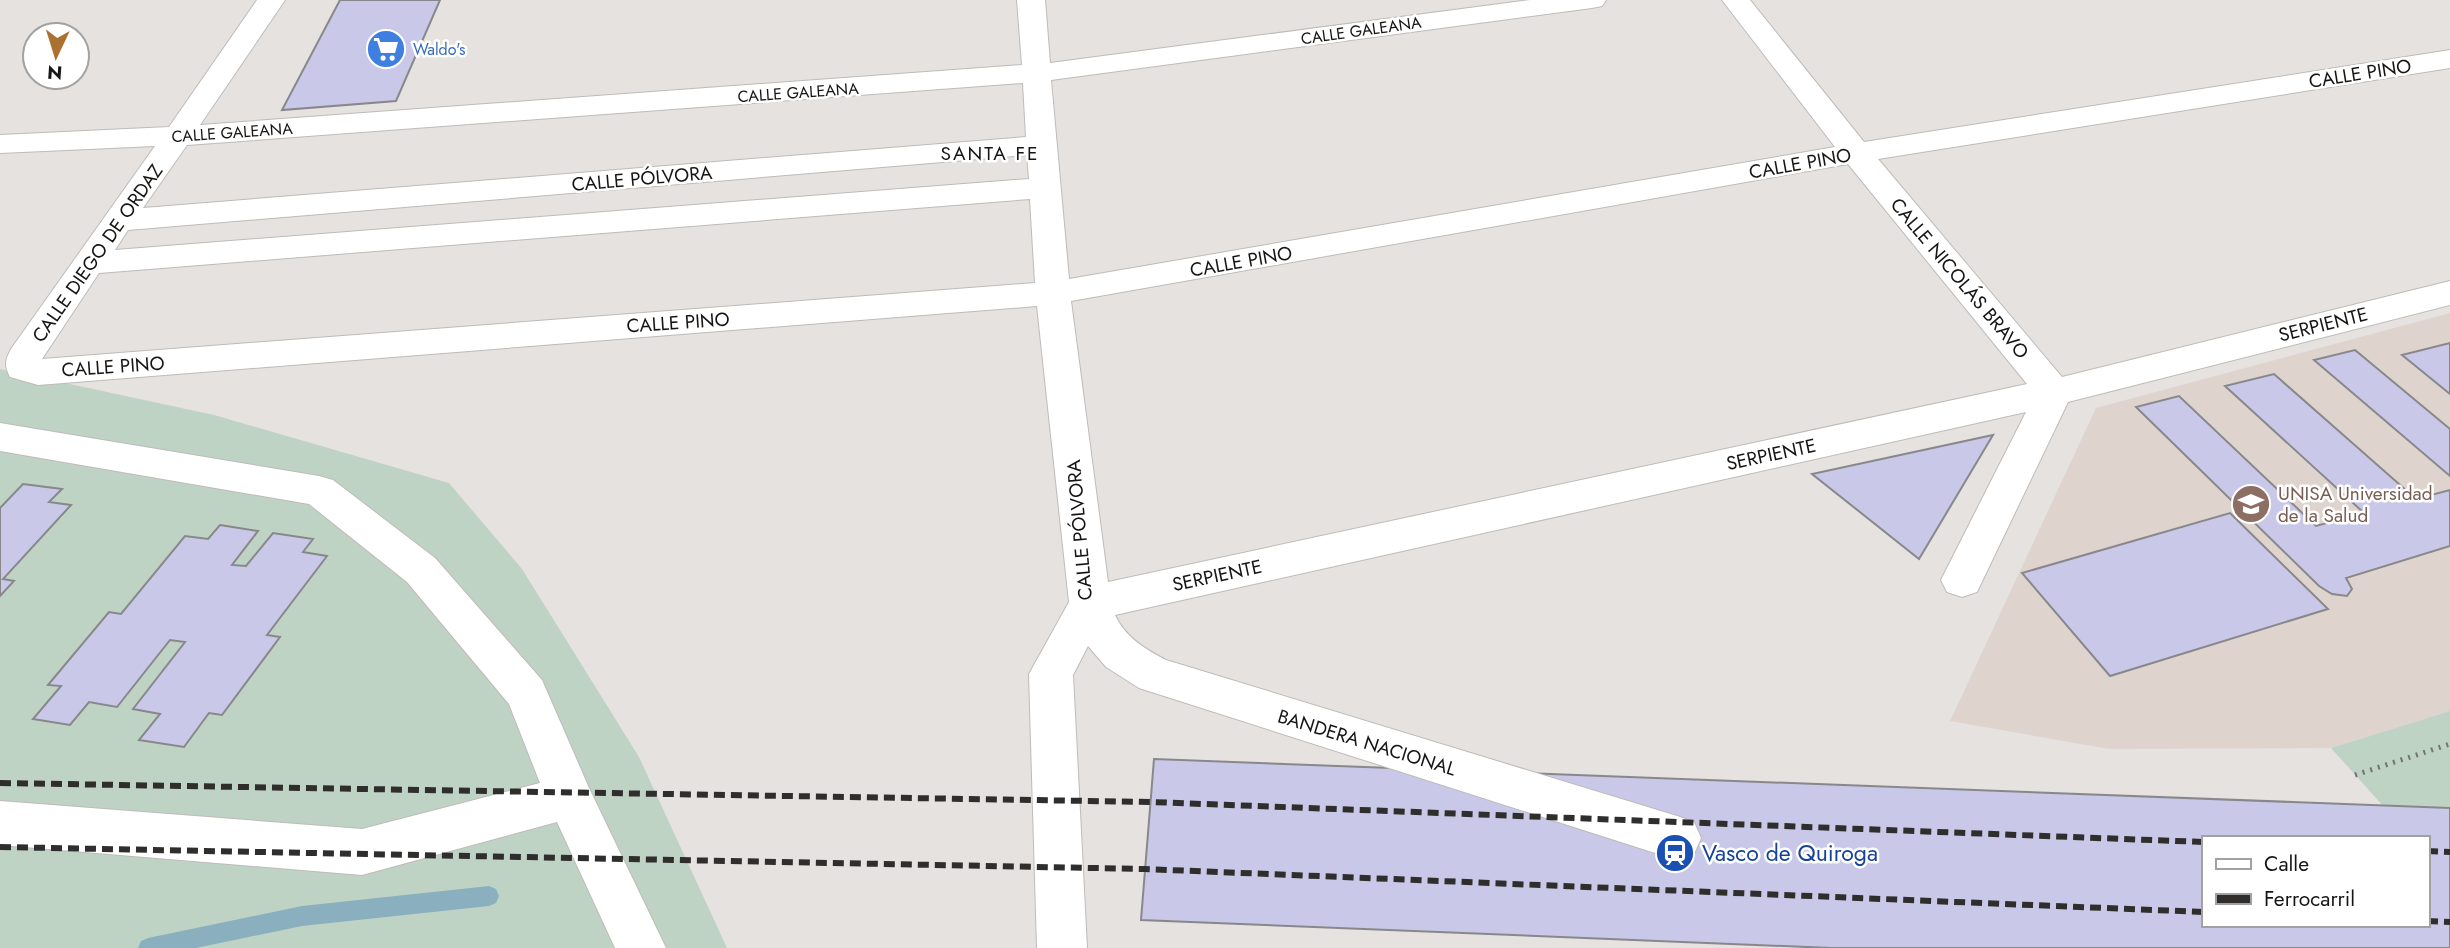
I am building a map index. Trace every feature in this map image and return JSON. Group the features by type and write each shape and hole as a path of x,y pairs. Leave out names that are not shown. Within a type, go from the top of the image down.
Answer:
{"street":[{"name":"CALLE DIEGO DE ORDAZ","path":"23,368 24,358 88,263 180,136 271,0"},
{"name":"CALLE PÓLVORA","path":"1031,0 1053,293 1090,603 1051,674 1062,948"},
{"name":"CALLE GALEANA","path":"0,144 180,136 1037,73 1592,0"},
{"name":"CALLE NICOLÁS BRAVO","path":"1737,0 1856,153 2054,392"},
{"name":"CALLE PINO","path":"23,368 38,372 1053,293 1856,153 2450,59"},
{"name":"CALLE PÓLVORA","path":"117,221 1041,145"},
{"path":"523,229 535,187"},
{"path":"88,263 1046,188"},
{"name":"SERPIENTE","path":"1090,603 2054,392 2450,293"},
{"path":"1962,580 2054,392"},
{"path":"0,437 319,491 421,570 527,693 569,797 641,948"},
{"name":"BANDERA NACIONAL","path":"1090,603 1098,629 1110,647 1154,675 1677,838"},
{"path":"0,823 362,852 569,797"}],"path":[{"path":"2355,775 2450,744"}],"shaded area":[{"name":"UNISA Universidad de la Salud","path":"2450,313 2450,711 2331,748 2109,749 1950,721 2096,408"}],"green space":[{"path":"0,369 214,415 449,483 522,569 639,757 727,948 0,948"},
{"path":"2450,711 2450,880 2429,842 2429,836 2410,836 2331,748"}],"building":[{"path":"340,0 440,0 396,101 282,110"},
{"path":"2450,343 2450,394 2402,355"},
{"path":"2355,350 2450,429 2450,476 2314,360"},
{"path":"2274,374 2416,499 2450,490 2450,546 2346,578 2352,589 2347,596 2332,594 2319,586 2136,407 2179,396 2316,526 2364,513 2225,386"},
{"path":"1993,435 1919,559 1812,474"},
{"path":"23,484 62,489 49,502 71,505 3,579 14,581 0,596 0,508"},
{"path":"2230,513 2328,609 2110,676 2022,573"},
{"path":"220,525 258,531 232,565 246,566 273,533 313,539 303,552 327,556 267,635 280,637 222,715 209,713 184,747 139,740 160,714 133,709 185,642 170,640 117,707 89,702 70,725 33,719 61,686 48,685 109,612 121,614 185,536 208,539"},
{"name":"Vasco de Quiroga","path":"1154,759 2450,808 2450,948 1831,948 1141,920"}],"waterway":[{"path":"148,948 302,916 489,896"}],"railway":[{"path":"0,783 1151,802 2202,842"},
{"path":"0,847 1145,869 2202,912"},
{"path":"2429,851 2450,852"},
{"path":"2429,921 2450,922"}],"place":[{"name":"Waldo's","path":"386,49"},
{"name":"UNISA Universidad de la Salud","path":"2251,504"},
{"name":"Vasco de Quiroga","path":"1675,853"}],"district":[{"name":"SANTA FE","path":"990,153"}]}
